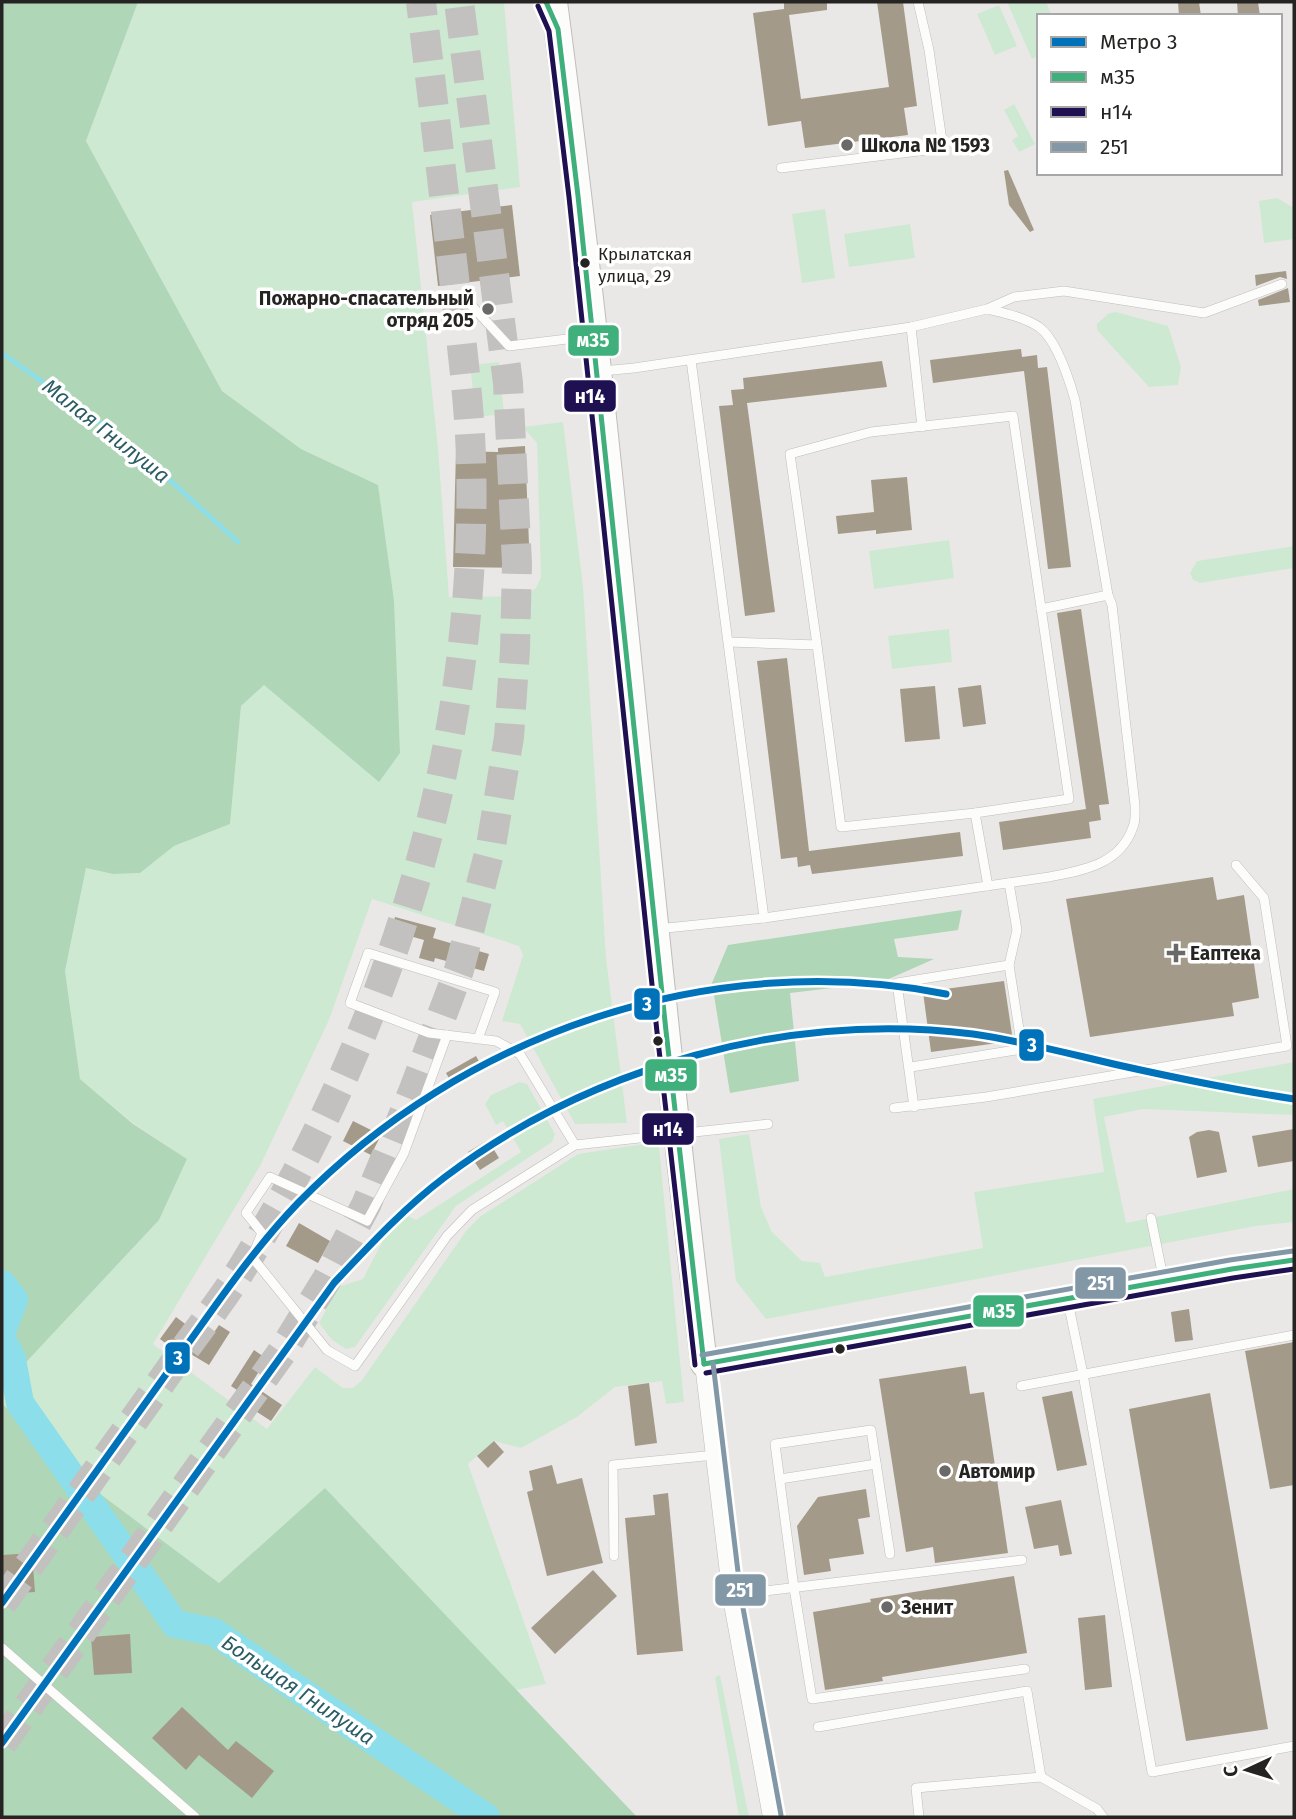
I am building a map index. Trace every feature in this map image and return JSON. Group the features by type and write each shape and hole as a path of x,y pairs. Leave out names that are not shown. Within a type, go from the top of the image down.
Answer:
{"main road":[{"path":"546,2 558,29"},
{"path":"554,2 597,371 655,930 704,1364 1294,1260"}],"street":[{"path":"704,1364 732,1598 772,1817"}],"lane":[{"path":"781,169 943,148 929,50 918,2"},
{"path":"597,371 691,360 911,327 987,309 1014,297 1064,291 1204,313 1282,284"},
{"path":"472,306 509,346 593,335"},
{"path":"655,930 764,918 1009,883 1087,869 1115,856 1134,827 1134,792 1112,605 1108,595 1075,400 1067,372 1040,328 1015,316 987,309"},
{"path":"911,327 922,427"},
{"path":"691,360 764,918"},
{"path":"1013,416 1041,609 1069,799 975,813 841,827 790,454 871,432 1013,416"},
{"path":"1041,609 1108,595"},
{"path":"729,642 817,645"},
{"path":"975,813 988,886"},
{"path":"894,1108 986,1097 1287,1046 1264,898 1236,865"},
{"path":"911,1067 1022,1049 1009,965 1017,930 1009,883"},
{"path":"478,1039 495,992 368,953 350,1003 429,1032 447,1035 478,1039 496,1041 520,1054 575,1145"},
{"path":"914,1107 911,1067 897,984 1009,965"},
{"path":"447,1035 404,1153 368,1221 270,1177 246,1213 262,1233 252,1257 327,1350 355,1366 447,1236 472,1210 575,1145 768,1124"},
{"path":"1151,1218 1164,1282"},
{"path":"1068,1301 1153,1772 1294,1746"},
{"path":"1021,1386 1294,1335"},
{"path":"890,1554 871,1430 775,1444 812,1699 1025,1669"},
{"path":"614,1556 613,1465 715,1455"},
{"path":"780,1479 876,1464"},
{"path":"732,1598 1022,1560"},
{"path":"2,1647 195,1817"},
{"path":"818,1727 1027,1690 1041,1777"},
{"path":"919,1817 916,1788 1041,1777 1097,1809 1103,1817"}],"green space":[{"path":"138,2 504,2 520,187 412,202 438,448 449,597 525,596 536,588 541,577 537,443 523,427 563,422 583,586 606,958 627,1123 575,1124 520,1024 502,1021 523,955 519,946 372,899 329,1020 260,1166 153,1344 267,1429 315,1367 343,1388 353,1388 362,1380 466,1231 481,1216 578,1154 651,1143 659,1147 684,1402 666,1404 662,1381 615,1387 577,1417 521,1448 494,1441 468,1464 546,1684 516,1690 325,1488 219,1583 55,1460 2,1403 2,1388 159,1220 187,1159 134,1124 80,1079 65,971 86,868 113,874 140,873 174,846 230,824 241,706 264,685 379,781 400,753 394,610 378,485 301,449 222,391 86,141"},
{"path":"138,2 86,141 222,391 301,449 378,485 394,601 400,753 379,782 264,685 241,706 230,824 174,846 140,873 113,874 86,868 65,971 80,1079 133,1124 187,1159 159,1220 2,1388 2,4"},
{"path":"1007,2 1046,2 1051,14 1037,14 1037,57 1032,59"},
{"path":"999,5 1017,46 995,55 977,14"},
{"path":"1014,104 1035,144 1019,152 1012,140 1018,136 1004,110"},
{"path":"1277,198 1294,208 1294,239 1264,243 1259,201"},
{"path":"825,209 835,278 802,283 792,214"},
{"path":"910,224 915,258 849,267 844,234"},
{"path":"1116,312 1168,326 1181,367 1178,385 1149,387 1097,330 1097,324 1109,313"},
{"path":"499,362 504,414 476,417 470,365"},
{"path":"949,540 954,578 874,589 869,551"},
{"path":"1294,546 1294,568 1200,583 1193,580 1190,573 1197,561"},
{"path":"949,629 952,662 892,669 888,636"},
{"path":"962,910 958,930 894,939 898,957 934,959 882,982 790,993 799,1081 730,1093 712,983 728,945"},
{"path":"1294,1062 1294,1115 1143,1109 1104,1117 1126,1223 1294,1189 1294,1222 1256,1226 766,1319 736,1281 719,1139 749,1134 761,1207 772,1232 802,1261 820,1263 825,1277 983,1248 974,1192 1104,1172 1093,1099"},
{"path":"519,1082 527,1084 555,1134 552,1142 456,1206 355,1347 346,1349 332,1340 319,1323 338,1287 363,1279 398,1211 416,1220 521,1152 503,1121 496,1125 485,1104 491,1095"},
{"path":"2,1403 55,1460 219,1583 325,1488 637,1817 2,1817"},
{"path":"720,1675 749,1817 739,1817 715,1677"}],"building":[{"path":"784,2 827,2 827,10 789,15 801,99 889,87 877,2 903,2 917,106 904,108 908,135 805,148 801,121 768,126 753,13 784,9"},
{"path":"1178,2 1199,2 1201,14 1179,14"},
{"path":"1237,2 1258,2 1260,14 1238,14"},
{"path":"1008,170 1034,230 1030,232 1009,205 1004,171"},
{"path":"512,205 520,276 438,286 430,215"},
{"path":"1286,271 1287,279 1280,277 1256,286 1255,275"},
{"path":"1288,288 1290,302 1259,306 1258,300"},
{"path":"1021,349 1022,357 1037,355 1038,368 1047,367 1071,567 1048,569 1024,371 933,383 930,360"},
{"path":"882,361 887,387 747,403 775,612 745,616 719,406 733,405 731,390 744,389 743,378"},
{"path":"525,446 530,568 453,567 456,451 498,452 498,448"},
{"path":"907,477 912,530 838,534 836,516 874,512 871,480"},
{"path":"1081,609 1109,804 1099,805 1101,820 1089,822 1091,838 1003,850 999,822 1086,809 1057,613"},
{"path":"787,658 809,851 960,832 963,856 812,874 810,865 798,867 797,857 781,859 757,661"},
{"path":"981,685 986,724 963,727 958,688"},
{"path":"935,686 940,739 905,742 900,689"},
{"path":"1213,877 1217,900 1244,895 1259,998 1232,1003 1234,1016 1090,1037 1066,899"},
{"path":"395,917 436,928 433,938 489,954 484,971 435,958 434,962 419,958 424,940 392,931"},
{"path":"1004,981 1013,1041 931,1052 923,992"},
{"path":"476,1056 484,1070 454,1087 446,1073"},
{"path":"353,1121 381,1135 371,1155 343,1141"},
{"path":"1294,1129 1294,1161 1258,1167 1252,1136"},
{"path":"1209,1130 1219,1132 1227,1172 1197,1178 1189,1137"},
{"path":"488,1140 499,1158 480,1170 468,1152"},
{"path":"299,1223 330,1241 318,1263 286,1246"},
{"path":"1189,1309 1193,1340 1175,1342 1171,1312"},
{"path":"176,1317 208,1341 219,1325 230,1332 209,1365 179,1347 176,1351 160,1339"},
{"path":"1294,1342 1294,1485 1270,1489 1245,1351"},
{"path":"254,1350 267,1359 251,1384 282,1405 271,1421 257,1412 261,1406 231,1386"},
{"name":"Автомир","path":"966,1366 970,1394 984,1392 1008,1553 935,1563 933,1547 906,1552 879,1379"},
{"path":"649,1383 657,1443 635,1446 628,1386"},
{"path":"1072,1391 1087,1465 1057,1471 1042,1397"},
{"path":"1210,1393 1268,1729 1186,1741 1129,1409"},
{"path":"494,1441 504,1452 488,1468 477,1456"},
{"path":"552,1465 557,1484 582,1478 603,1563 547,1576 527,1492 533,1490 529,1471"},
{"path":"866,1489 870,1517 858,1519 864,1554 829,1559 831,1571 804,1575 797,1526 818,1497"},
{"path":"668,1493 683,1651 637,1655 625,1518 655,1515 653,1495"},
{"path":"1061,1500 1072,1554 1060,1556 1058,1545 1034,1549 1025,1507"},
{"path":"32,1553 35,1592 2,1594 2,1555"},
{"path":"593,1570 617,1596 555,1654 531,1628"},
{"path":"1014,1576 1027,1653 882,1677 883,1681 825,1690 813,1612 871,1602 870,1599"},
{"path":"1105,1615 1112,1687 1085,1690 1078,1618"},
{"path":"130,1634 132,1673 94,1675 91,1637"},
{"path":"182,1707 228,1750 236,1741 274,1771 252,1798 199,1755 186,1770 152,1738"}],"waterway":[{"name":"Малая Гнилуша","path":"2,353 131,445 238,542"},
{"name":"Большая Гнилуша","path":"2,1284 14,1299 2,1331"},
{"name":"Большая Гнилуша","path":"2,1339 12,1359 20,1403 175,1624 214,1632 486,1817"}],"tunnel":[{"path":"2,1603 215,1308 244,1265 297,1173 343,1077 383,979 416,878 442,775 460,670 470,565 471,458 464,364 421,2"},
{"path":"2,1743 282,1352 327,1279 366,1205 413,1092 459,970 491,846 509,737 517,563 508,383 459,2"}],"metro line":[{"name":"3","path":"2,1603 217,1303 264,1242 298,1203 364,1143 436,1092 514,1050 596,1018 681,995 769,983 857,983 946,994"},
{"name":"3","path":"2,1743 334,1283 401,1214 445,1177 502,1138 564,1105 628,1077 696,1055 764,1040 834,1031 904,1029 991,1037 1184,1079 1294,1099"}],"transit line":[{"name":"м35","path":"546,2 558,29 578,196 704,1364"},
{"name":"н14","path":"538,6 549,31 569,197 695,1365"},
{"name":"251","path":"702,1355 1293,1251"},
{"name":"м35","path":"704,1364 1294,1260"},
{"name":"н14","path":"706,1373 1294,1269"},
{"name":"251","path":"713,1363 741,1597 781,1815"}],"place":[{"name":"Школа № 1593","path":"847,145"},
{"name":"Крылатская улица, 29","path":"585,263"},
{"name":"Пожарно-спасательный отряд 205","path":"488,309"},
{"name":"Еаптека","path":"1176,953"},
{"name":"Автомир","path":"945,1471"},
{"name":"Зенит","path":"887,1607"}]}
